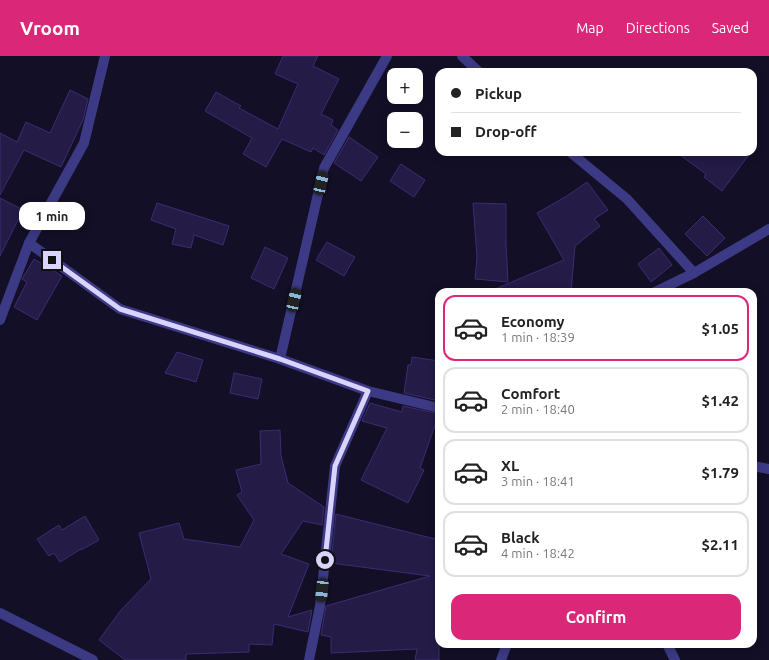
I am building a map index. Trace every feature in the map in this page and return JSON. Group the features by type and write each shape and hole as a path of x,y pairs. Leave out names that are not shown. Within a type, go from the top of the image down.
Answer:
{"street":[{"path":"0,320 29,243 84,143 105,56"},
{"path":"280,359 324,168 387,56"},
{"path":"462,56 476,68"},
{"path":"575,156 626,199 694,273"},
{"path":"663,288 694,273 769,229"},
{"path":"29,243 120,309 280,359 368,391 435,407"},
{"path":"309,660 320,606 335,466 368,391"},
{"path":"757,467 769,469"},
{"path":"0,613 93,660"},
{"path":"501,660 506,648"},
{"path":"669,648 675,660"}],"building":[{"path":"283,56 318,56 313,66 339,79 321,114 333,120 331,125 338,130 324,155 313,148 311,152 282,139 266,167 243,154 252,138 205,111 216,92 241,106 239,108 278,129 298,84 275,74"},
{"path":"70,90 88,99 83,120 61,167 24,150 0,195 0,133 17,142 26,122 50,133"},
{"path":"349,137 378,157 361,181 334,163"},
{"path":"681,156 748,156 722,191 704,177 706,174"},
{"path":"401,164 425,180 414,197 390,181"},
{"path":"587,182 608,210 594,219 600,226 575,246 571,288 498,288 564,260 537,213 567,196"},
{"path":"0,198 23,210 0,256"},
{"path":"157,203 229,226 223,245 194,235 191,248 172,244 176,229 151,220"},
{"path":"473,203 506,204 508,282 475,279 477,258"},
{"path":"703,216 725,238 707,256 685,234"},
{"path":"327,242 355,257 344,276 316,260"},
{"path":"265,247 288,258 274,289 251,278"},
{"path":"659,248 672,265 651,282 638,264"},
{"path":"34,259 62,276 37,320 14,307 27,282 22,279"},
{"path":"177,352 203,360 196,382 165,373"},
{"path":"412,357 435,360 435,400 404,393 408,365 411,365"},
{"path":"234,373 262,379 258,399 230,393"},
{"path":"370,403 402,412 403,406 435,413 435,425 420,468 424,470 408,503 361,480 387,428 362,421"},
{"path":"280,430 281,456 288,483 324,507 322,525 303,521 281,554 309,564 288,617 312,610 308,632 274,624 272,645 249,644 249,652 186,654 186,660 125,660 99,640 121,610 151,579 139,533 179,523 184,539 240,547 254,520 237,495 242,492 236,470 261,464 260,431"},
{"path":"336,514 435,539 435,648 439,648 439,660 415,660 417,649 331,653 331,637 321,635 326,606 430,576 331,563"},
{"path":"85,516 99,540 60,562 54,553 49,556 37,539 59,525 62,530"}],"route":[{"path":"52,260 120,309 280,359 368,391 335,466 325,560"}]}
